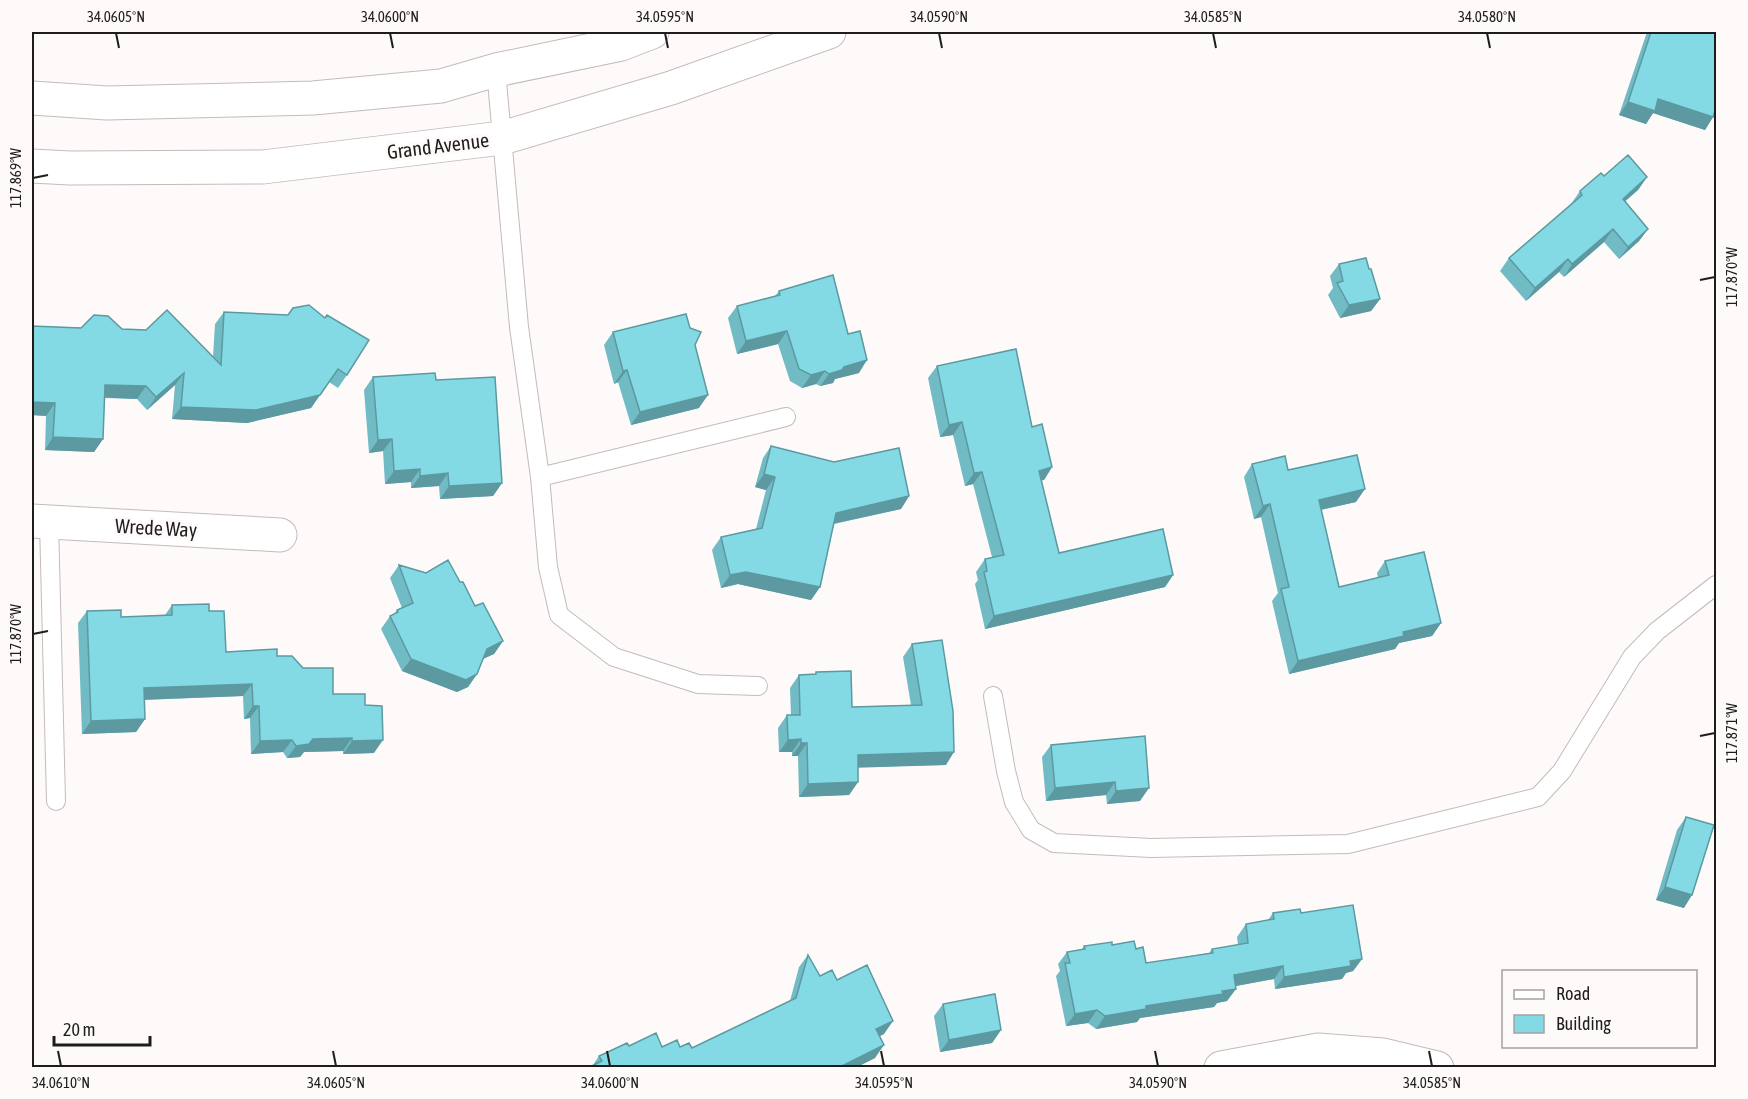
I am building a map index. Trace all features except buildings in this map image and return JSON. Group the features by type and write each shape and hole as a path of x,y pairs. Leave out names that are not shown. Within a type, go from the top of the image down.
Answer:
{"main road":[{"path":"32,99 107,103 313,98 441,86 496,70 621,44 652,32"},
{"name":"Grand Avenue","path":"32,166 70,168 263,167 502,138 671,88 829,32"},
{"name":"Wrede Way","path":"40,521 280,535"},
{"path":"1221,1068 1318,1050 1383,1055 1437,1068"}],"lane":[{"path":"496,70 519,327 540,477 548,567 560,615 614,657 698,684 758,686"},
{"path":"540,477 786,417"},
{"path":"40,521 56,801"},
{"path":"993,696 1006,771 1014,802 1031,830 1054,843 1151,848 1348,844 1538,797 1562,771 1632,657 1657,631 1716,585"}]}
